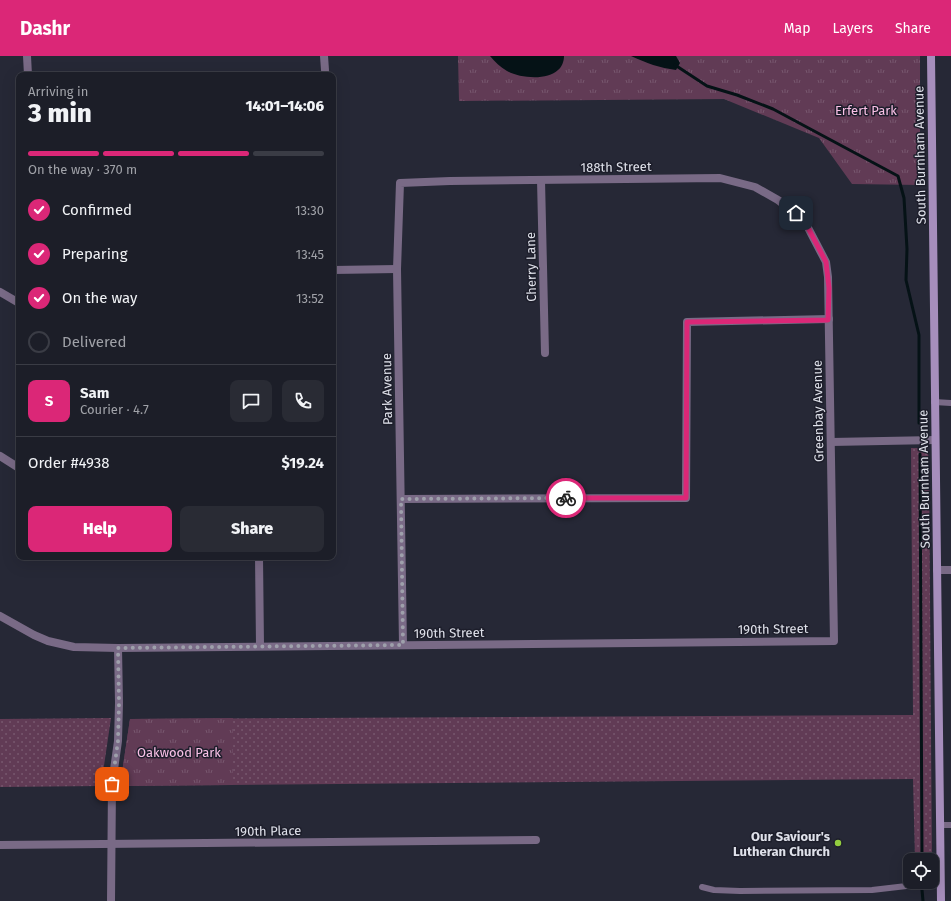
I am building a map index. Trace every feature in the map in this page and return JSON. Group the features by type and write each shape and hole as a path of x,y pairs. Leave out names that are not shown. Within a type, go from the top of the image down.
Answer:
{"main road":[{"name":"South Burnham Avenue","path":"931,56 941,901"}],"street":[{"path":"28,56 28,72"},
{"path":"324,56 325,70"},
{"name":"188th Street","path":"450,181 720,178 755,186 778,200"},
{"name":"Cherry Lane","path":"541,180 545,353"},
{"name":"Park Avenue","path":"403,645 398,269 400,183 450,181"},
{"name":"Greenbay Avenue","path":"778,200 804,220 826,262 829,288 828,320 834,641"},
{"path":"336,270 398,269"},
{"path":"0,292 16,301"},
{"path":"401,499 686,498 687,322 828,320"},
{"path":"831,442 935,440"},
{"path":"0,456 16,466"},
{"path":"259,560 260,646"},
{"path":"937,570 951,570"},
{"name":"190th Street","path":"0,616 34,635 60,645 74,647 118,648 834,641"},
{"path":"111,901 112,784 118,741 118,648"},
{"name":"190th Place","path":"0,845 536,840"}],"lane":[{"path":"934,402 951,403"},
{"path":"940,825 951,825"},
{"path":"702,887 714,890 740,891 872,890 941,882"}],"green space":[{"name":"Erfert Park","path":"458,56 920,56 920,185 852,184 819,138 724,99 459,101"},
{"path":"911,448 923,448 928,453 929,462 932,853 915,853 913,779 120,786 130,719 913,715"},
{"path":"111,718 101,786 0,787 0,719"},
{"name":"Oakwood Park","path":"233,718 233,785 120,786 130,719"}],"shaded area":[{"path":"490,56 564,56 561,67 553,73 547,76 526,77 507,71"},
{"path":"631,56 676,56 680,63 676,70 653,65"}],"waterway":[{"path":"675,65 707,86 737,95 773,109 898,176 904,198 907,249 906,280 919,335 919,423"},
{"path":"920,454 922,853"},
{"path":"922,890 923,901"}],"way so far":[{"path":"112,784 118,741 118,648 403,645 401,499 566,498"}],"place":[{"name":"Our Saviour's Lutheran Church","path":"838,843"}],"route":[{"path":"566,498 686,498 687,322 828,320 829,288 826,262 804,220 796,213"}]}
